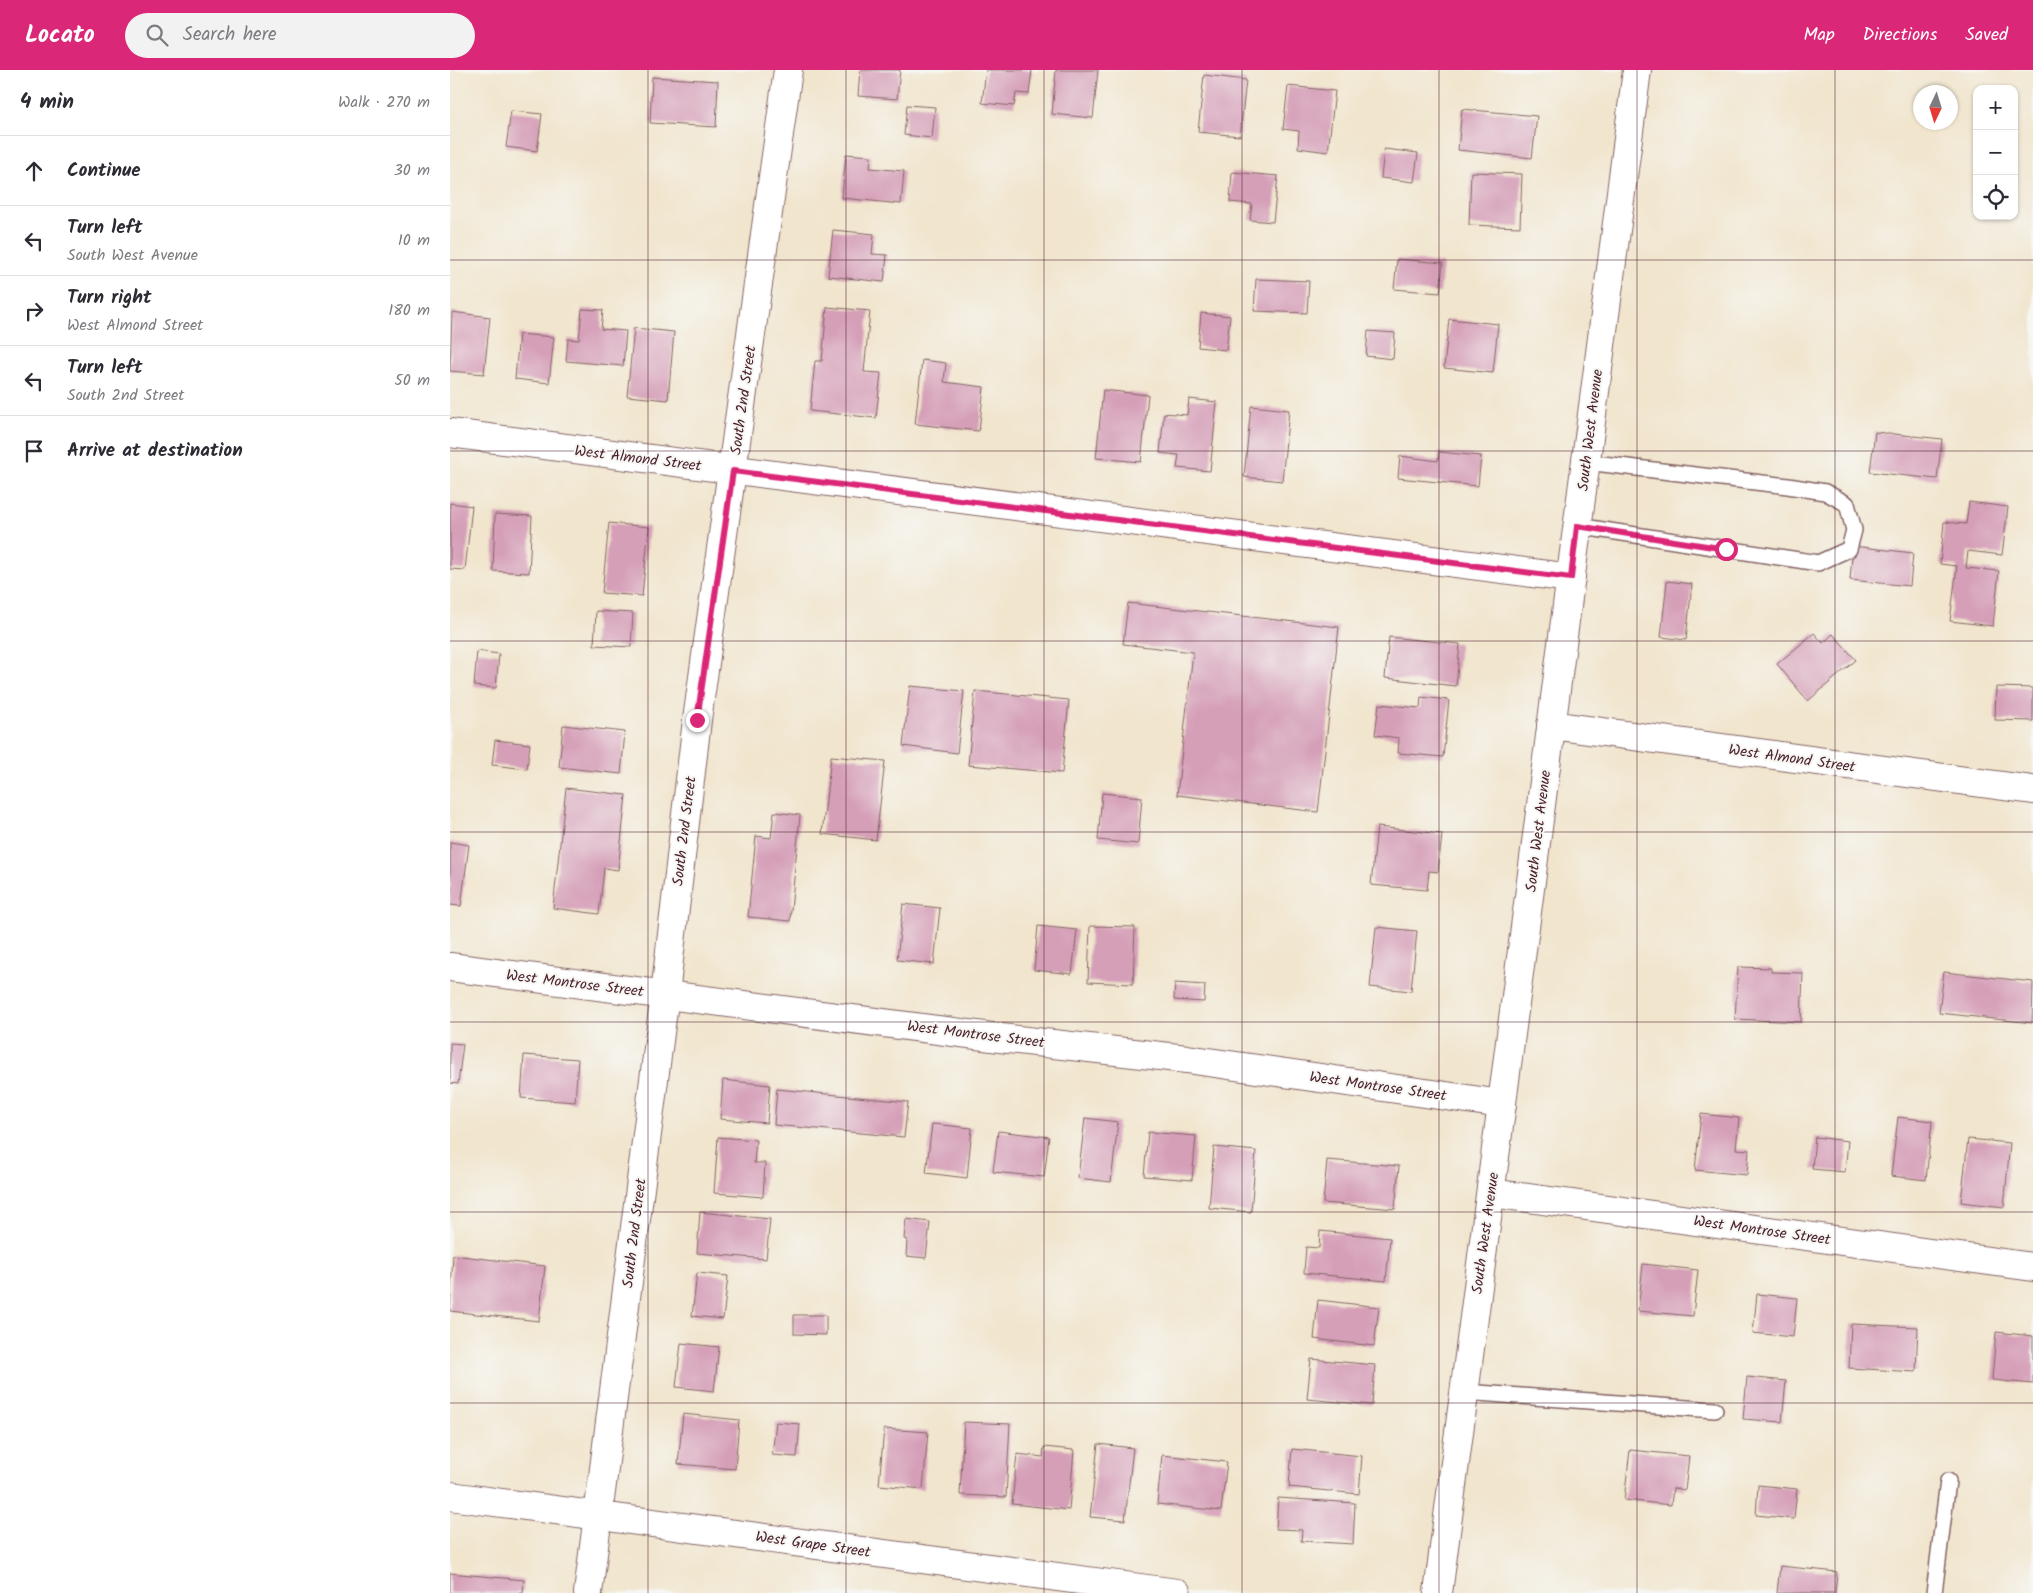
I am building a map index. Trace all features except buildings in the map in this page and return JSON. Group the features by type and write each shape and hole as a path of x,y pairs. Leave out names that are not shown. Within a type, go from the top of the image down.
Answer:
{"street":[{"name":"South 2nd Street","path":"588,1593 665,994 697,720 788,70"},
{"name":"South West Avenue","path":"1438,1593 1637,70"},
{"name":"West Almond Street","path":"450,434 1571,578"},
{"name":"West Almond Street","path":"1551,725 2033,790"},
{"name":"West Montrose Street","path":"450,967 1000,1038 1187,1059 1502,1104"},
{"name":"West Montrose Street","path":"1491,1193 2033,1267"},
{"name":"West Grape Street","path":"450,1496 1177,1593"}],"lane":[{"path":"1577,526 1818,563 1849,549 1854,530 1847,504 1825,492 1586,462"},
{"path":"1464,1392 1715,1410"},
{"path":"1934,1593 1948,1481"}],"route":[{"path":"697,720 733,471 1571,578 1577,526 1726,549"}]}
